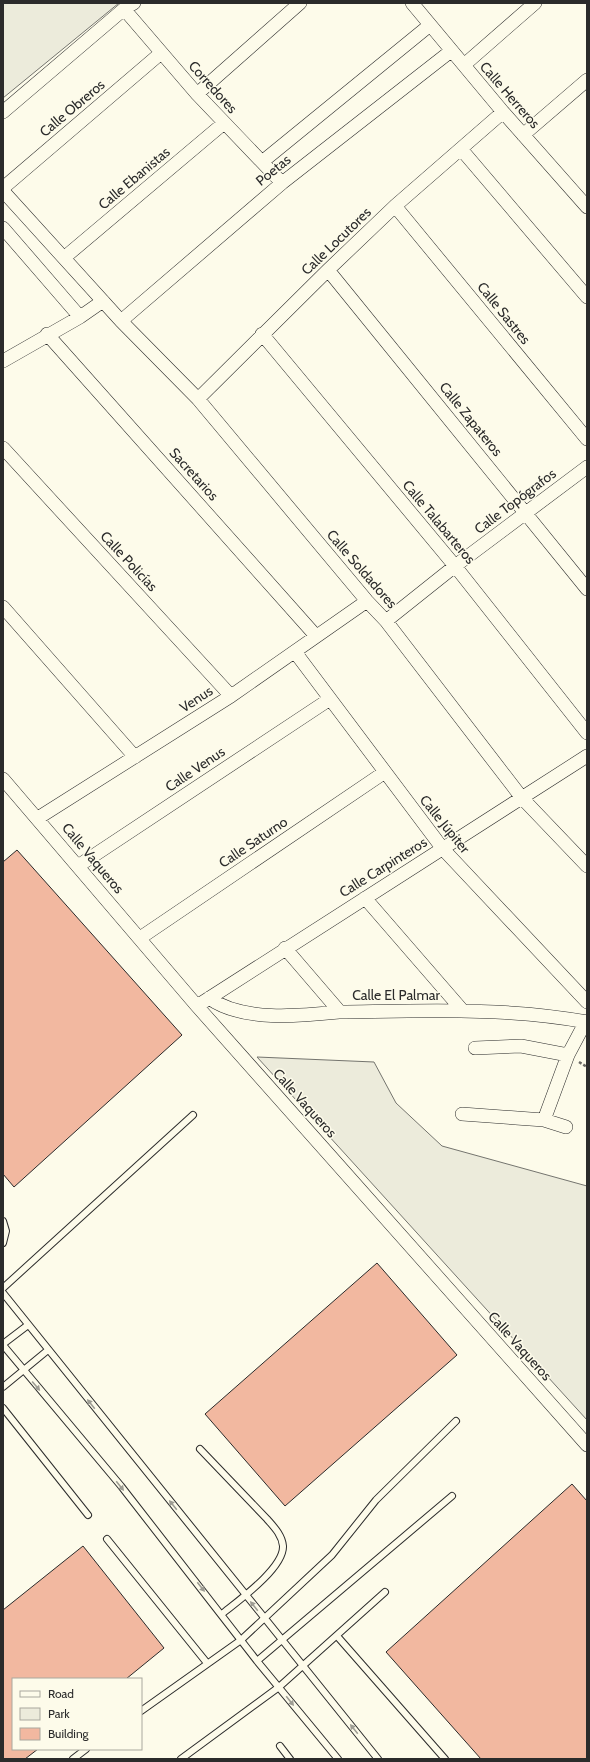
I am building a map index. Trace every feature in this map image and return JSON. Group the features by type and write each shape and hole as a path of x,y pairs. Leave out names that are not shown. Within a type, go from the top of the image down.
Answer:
{"street":[{"path":"197,94 300,3"},
{"name":"Calle Herreros","path":"412,3 503,112 587,205"},
{"path":"464,65 536,3"},
{"path":"3,112 129,6"},
{"name":"Corredores","path":"129,6 161,53 197,94 282,183"},
{"path":"262,162 430,25"},
{"name":"Poetas","path":"121,321 282,183 451,51"},
{"name":"Calle Obreros","path":"3,188 161,53"},
{"path":"523,135 587,80"},
{"name":"Calle Locutores","path":"198,399 262,334 395,206 503,112"},
{"name":"Calle Ebanistas","path":"65,257 224,123"},
{"path":"461,149 587,297"},
{"name":"Calle Soldadores","path":"3,191 65,257 121,321 198,399 367,601 386,621 522,798 587,866"},
{"name":"Calle Sastres","path":"395,206 587,439"},
{"path":"3,228 80,317"},
{"name":"Calle Zapateros","path":"328,270 527,513 587,589"},
{"path":"3,360 47,334 80,317 103,301"},
{"name":"Sacretarios","path":"47,334 316,636"},
{"name":"Calle Talabarteros","path":"262,334 455,566 587,733"},
{"name":"Calle Policías","path":"3,448 231,696"},
{"name":"Calle Topógrafos","path":"386,621 455,566 587,467"},
{"name":"Venus","path":"38,818 231,696 367,601"},
{"path":"3,607 135,757"},
{"name":"Calle Júpiter","path":"295,652 442,849 587,1002"},
{"name":"Calle Venus","path":"78,866 330,699"},
{"name":"Calle Carpinteros","path":"197,1006 285,948 587,756"},
{"name":"Calle Saturno","path":"140,938 385,772"},
{"name":"Calle Vaqueros","path":"3,779 38,818 197,1006 587,1445"},
{"path":"365,898 463,1011"},
{"path":"285,948 340,1012"},
{"name":"Calle El Palmar","path":"208,998 230,1010 262,1014 315,1015 340,1012 463,1011 543,1014 586,1022"},
{"path":"544,1120 568,1055 586,1022"},
{"path":"476,1048 521,1046 568,1055"},
{"path":"462,1114 544,1120 566,1127"}],"lane":[{"path":"3,1288 193,1115"},
{"path":"3,1221 6,1231 3,1243"},
{"path":"3,1293 378,1759"},
{"path":"28,1325 3,1344 23,1370 121,1486 222,1614 257,1661 338,1759"},
{"path":"3,1387 48,1350"},
{"path":"3,1408 88,1515"},
{"path":"142,1710 241,1640 332,1555 376,1500 456,1421"},
{"path":"200,1450 276,1529 283,1545 282,1554 278,1563 245,1595 222,1614"},
{"path":"257,1661 283,1641 452,1496"},
{"path":"107,1539 208,1663"},
{"path":"181,1759 279,1687 385,1592"},
{"path":"337,1636 445,1759"},
{"path":"280,1746 290,1759"},
{"path":"73,1759 85,1750"}],"green space":[{"path":"3,3 119,3 3,98"},
{"path":"257,1057 374,1062 396,1103 442,1146 587,1186 587,1420"}],"building":[{"path":"17,850 182,1035 14,1187 3,1174 3,862"},
{"path":"377,1263 457,1355 285,1506 205,1414"},
{"path":"572,1484 587,1501 587,1759 481,1759 386,1652"},
{"path":"83,1546 164,1648 127,1678 12,1678 12,1750 37,1750 25,1759 3,1759 3,1610"}]}
